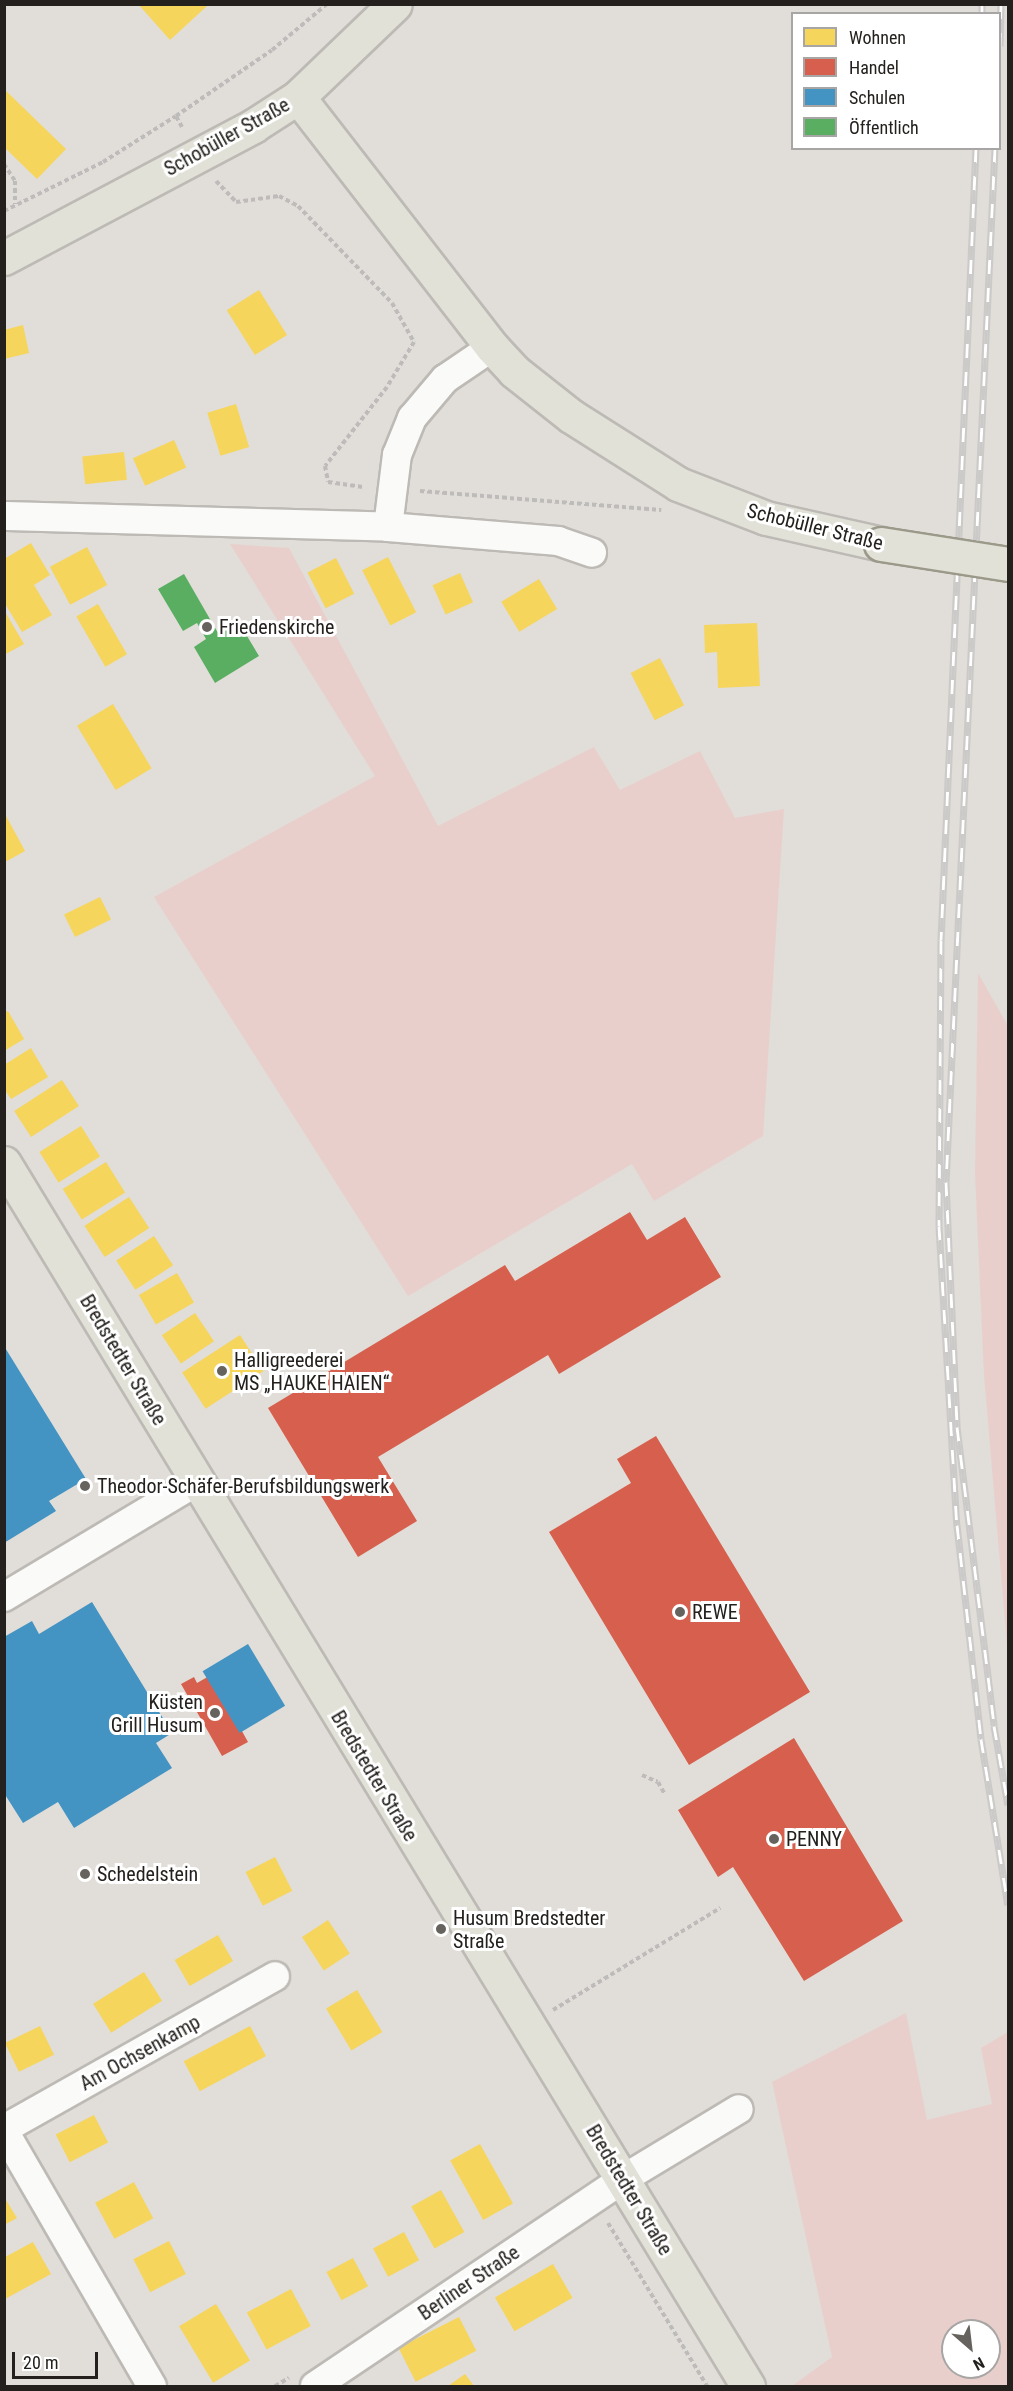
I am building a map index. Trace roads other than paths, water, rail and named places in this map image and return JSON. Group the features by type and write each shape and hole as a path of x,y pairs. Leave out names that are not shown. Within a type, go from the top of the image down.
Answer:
{"main road":[{"path":"298,97 395,4"},
{"name":"Schobüller Straße","path":"4,258 253,126 298,97 344,161 492,347 514,372 571,416 678,484 766,518 881,544 1008,564"},
{"name":"Bredstedter Straße","path":"4,1163 748,2386"}],"street":[{"path":"388,527 397,454 412,418 446,379 492,347"},
{"path":"4,516 388,527 558,541 592,553"},
{"path":"4,1597 196,1482"},
{"name":"Am Ochsenkamp","path":"152,2386 4,2130 275,1976"},
{"name":"Berliner Straße","path":"315,2386 353,2377 593,2199 739,2109"}],"railway":[{"path":"982,4 982,12"},
{"path":"1001,4 1001,12"},
{"path":"976,150 941,940 939,1226 957,1525 981,1739 1008,1905"},
{"path":"995,150 946,1182 957,1427 994,1726 1008,1805"}],"place":[{"name":"Friedenskirche","path":"207,627"},
{"name":"Halligreederei MS „HAUKE HAIEN“","path":"222,1371"},
{"name":"Theodor-Schäfer-Berufsbildungswerk","path":"85,1486"},
{"name":"REWE","path":"680,1612"},
{"name":"Küsten Grill Husum","path":"215,1713"},
{"name":"PENNY","path":"774,1839"},
{"name":"Schedelstein","path":"85,1874"},
{"name":"Husum Bredstedter Straße","path":"441,1929"}]}
